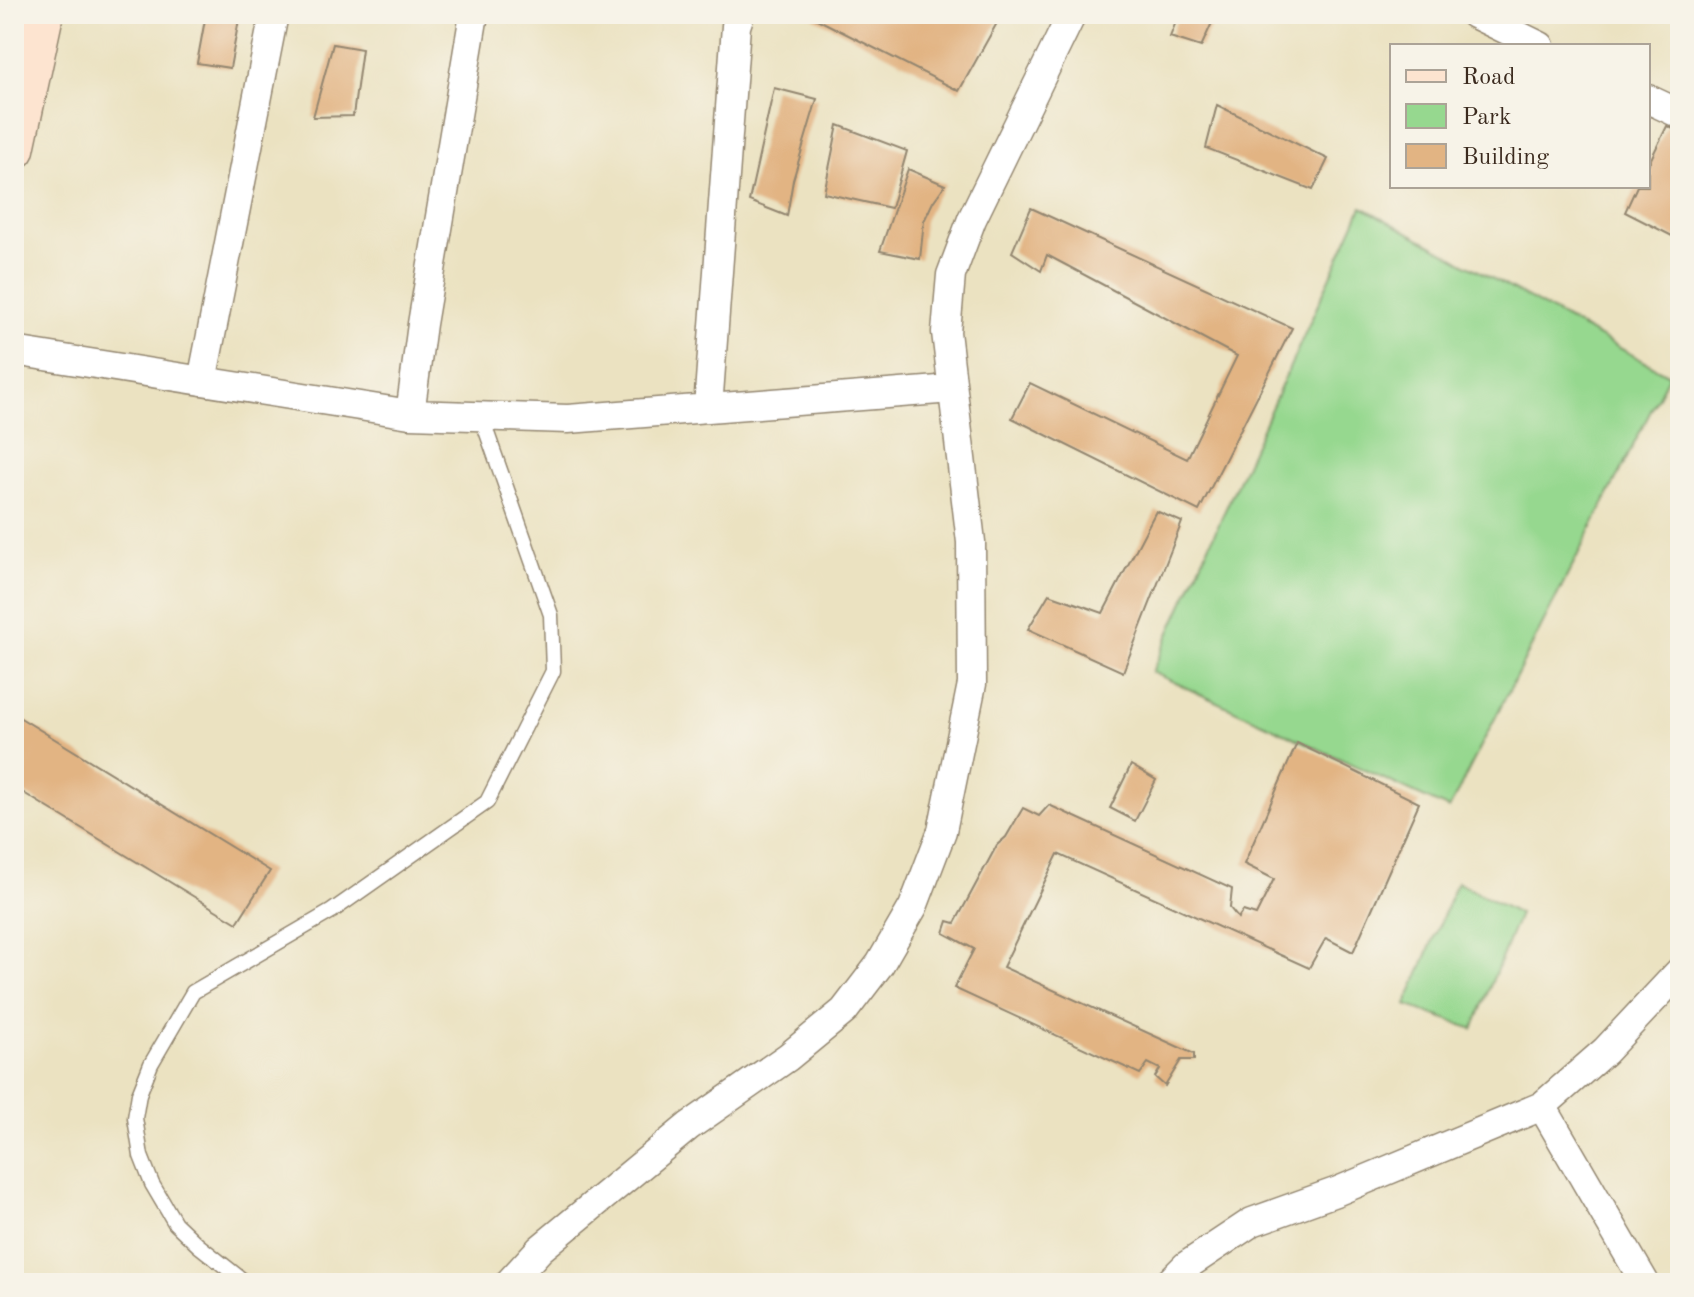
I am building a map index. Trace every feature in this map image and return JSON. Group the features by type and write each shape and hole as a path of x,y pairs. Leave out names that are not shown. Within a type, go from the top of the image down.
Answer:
{"main road":[{"path":"14,149 43,14"}],"street":[{"path":"202,381 274,14"},
{"path":"410,414 437,226 474,14"},
{"path":"708,408 736,26 740,14"},
{"path":"509,1283 540,1249 689,1126 788,1057 844,1011 880,964 913,907 942,831 972,684 971,542 946,332 951,275 972,219 1072,14"},
{"path":"1474,14 1536,44"},
{"path":"1650,100 1680,114"},
{"path":"14,351 410,414 568,419 952,389"},
{"path":"1169,1283 1186,1266 1252,1222 1338,1191 1542,1106 1605,1051 1680,971"},
{"path":"1542,1106 1645,1283"}],"lane":[{"path":"246,1283 175,1223 152,1184 141,1156 135,1118 139,1094 151,1064 193,992 332,911 487,802 553,671 551,615 481,416"}],"green space":[{"path":"1362,207 1669,375 1449,809 1152,672"},
{"path":"1457,882 1519,914 1473,1029 1406,1005"}],"building":[{"path":"206,14 240,14 230,68 197,63"},
{"path":"807,14 1002,14 959,91"},
{"path":"1179,14 1216,14 1201,47 1170,37"},
{"path":"333,44 362,49 353,116 313,117"},
{"path":"774,88 817,99 793,180 787,216 749,201"},
{"path":"1217,105 1328,159 1313,190 1206,148"},
{"path":"838,125 907,151 891,208 824,193"},
{"path":"1667,126 1680,132 1680,240 1625,212 1636,188 1650,188 1650,161"},
{"path":"908,169 945,185 924,221 920,259 880,251"},
{"path":"1031,208 1292,328 1199,511 1012,418 1030,383 1187,459 1237,356 1047,255 1041,271 1012,252"},
{"path":"1156,511 1182,522 1123,672 1028,629 1049,594 1103,613"},
{"path":"14,714 270,871 237,923 14,787"},
{"path":"1297,743 1419,803 1353,952 1326,938 1309,968 1058,854 1003,967 1194,1054 1194,1060 1181,1060 1165,1086 1155,1077 1160,1069 1148,1063 1140,1074 954,988 974,949 944,933 948,921 955,923 997,845 1006,837 1023,808 1039,816 1049,805 1232,889 1230,908 1238,918 1243,911 1256,915 1274,879 1244,864"},
{"path":"1131,765 1156,780 1135,821 1110,808"}]}
